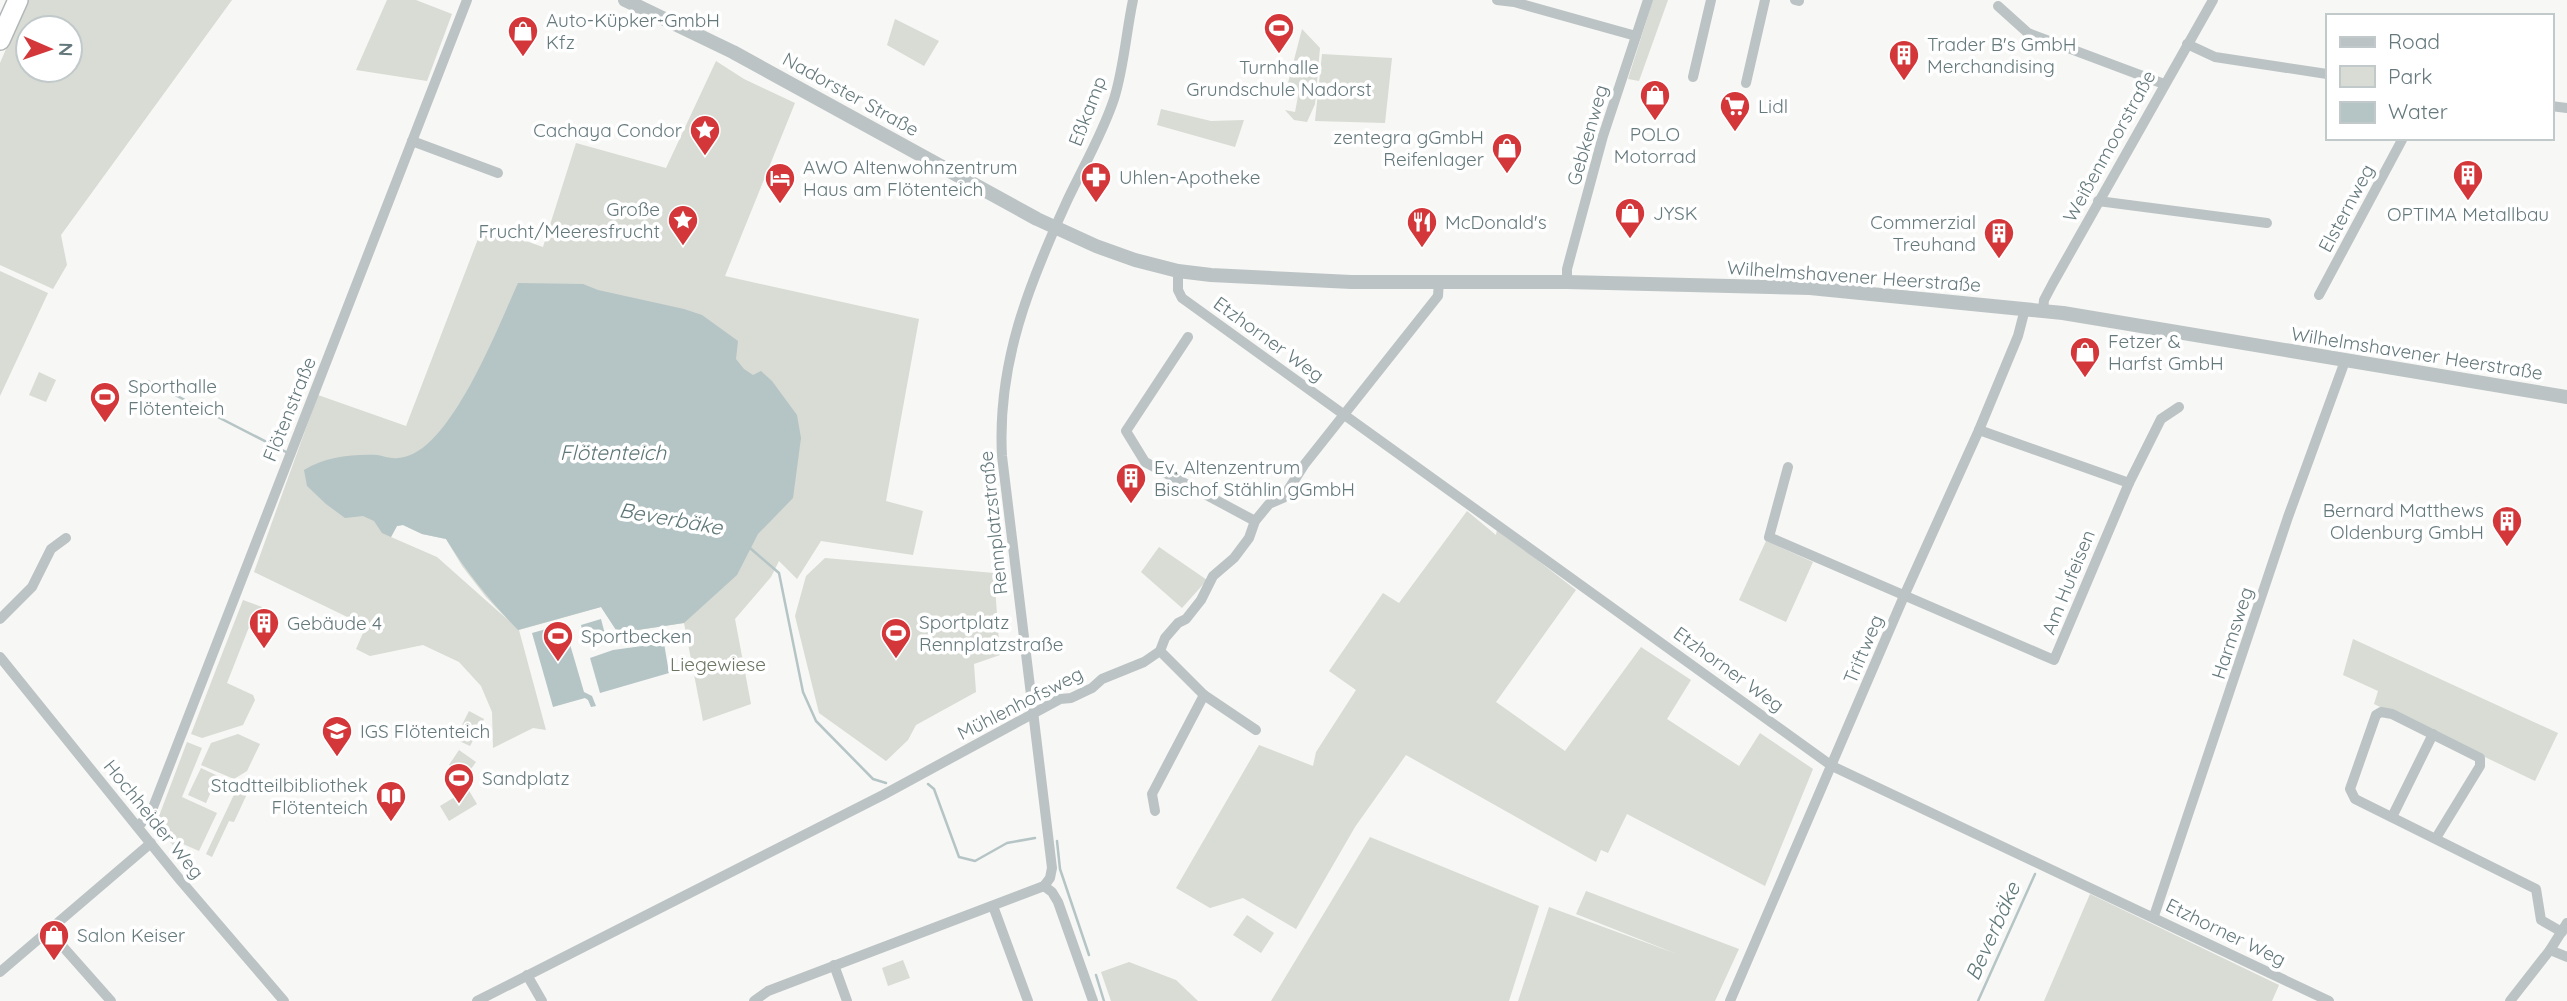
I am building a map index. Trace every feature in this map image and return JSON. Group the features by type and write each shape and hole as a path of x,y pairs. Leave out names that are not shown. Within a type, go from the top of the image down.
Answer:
{"highway":[{"path":"0,40 18,0"}],"street":[{"name":"Flötenstraße","path":"138,827 152,810 467,0"},
{"name":"Nadorster Straße","path":"625,0 733,52 1056,228"},
{"name":"Eßkamp","path":"1056,228 1113,101 1133,0"},
{"path":"1497,0 1514,2 1636,36"},
{"name":"Gebkenweg","path":"1567,282 1567,270 1603,136 1648,0"},
{"path":"1693,77 1711,0"},
{"path":"1746,83 1765,0"},
{"name":"Weißenmoorstraße","path":"2042,311 2044,300 2098,201 2213,0"},
{"path":"1998,6 2028,33 2164,84"},
{"path":"2187,44 2228,60 2326,74"},
{"name":"Elsternweg","path":"2319,295 2402,140"},
{"path":"412,141 498,173"},
{"path":"2098,201 2267,223"},
{"name":"Wilhelmshavener Heerstraße","path":"1056,228 1079,240 1135,260 1178,271 1211,275 1342,282 1567,282 1810,288 2042,311 2567,397"},
{"name":"Rennplatzstraße","path":"1044,886 1050,878 1052,868 1013,557 1001,426 1003,391 1014,335 1056,228"},
{"name":"Etzhorner Weg","path":"1178,271 1179,293 1182,298 1832,766 2329,1001"},
{"name":"Mühlenhofsweg","path":"477,1001 883,796 1060,699 1071,698 1092,688 1102,679 1144,662 1160,651 1165,638 1201,600 1213,576 1234,558 1249,538 1255,522 1269,504 1283,498 1304,465 1438,296 1439,281"},
{"name":"Triftweg","path":"1730,1001 1904,596 1979,430 2018,336 2025,309"},
{"path":"1188,337 1126,431 1145,462 1255,522"},
{"name":"Harmsweg","path":"2154,916 2288,517 2345,361"},
{"name":"Am Hufeisen","path":"1904,596 2054,660 2129,483 2161,419 2179,407"},
{"path":"1979,430 2129,483"},
{"path":"1788,467 1769,537 1904,596"},
{"path":"0,619 32,587 51,549 66,538"},
{"path":"1160,651 1204,695 1256,730"},
{"name":"Hochheider Weg","path":"0,657 284,1001"},
{"path":"1155,811 1152,794 1204,695"},
{"path":"2435,838 2480,766 2480,758 2392,714 2381,712 2376,715 2350,789 2354,799 2536,889 2541,920 2565,928 2510,1001"},
{"path":"2392,817 2433,734"},
{"path":"0,972 151,843"},
{"path":"754,1001 768,991 1044,886 1058,902 1093,1001"},
{"path":"993,905 1028,1001"},
{"path":"49,931 111,1001"},
{"path":"2550,950 2567,957"},
{"path":"834,965 847,1001"},
{"path":"527,975 542,1001"}],"green space":[{"path":"27,0 232,0 61,235 67,265 53,289 0,265 0,63 14,30 14,84 84,84 84,14 21,14"},
{"path":"387,0 416,0 452,14 427,81 356,70"},
{"path":"1653,0 1668,0 1639,81 1628,79"},
{"path":"895,19 939,41 924,66 887,45"},
{"path":"1302,29 1320,48 1315,104 1307,122 1294,120 1285,110 1295,112 1299,91 1287,87"},
{"path":"1322,54 1392,58 1385,123 1315,121"},
{"name":"Liegewiese","path":"716,61 744,79 795,103 725,276 919,319 886,501 923,511 913,555 821,541 797,579 779,561 771,577 735,619 751,704 703,721 684,623 618,633 601,607 519,630 546,730 533,728 493,748 492,712 481,686 459,662 423,645 370,656 356,649 366,626 254,572 318,395 406,426 483,226 543,247 576,143 666,168","holes":["403,525 422,534 446,539 462,566 508,620 437,557 391,537 397,526"]},
{"path":"1161,109 1211,121 1244,120 1235,147 1157,125"},
{"path":"0,271 48,293 0,396"},
{"path":"39,372 56,380 46,402 29,395"},
{"path":"1467,511 1496,535 1497,529 1576,590 1496,702 1565,751 1641,647 1691,680 1667,719 1739,766 1760,733 1813,769 1765,886 1627,814 1608,853 1601,850 1596,862 1406,755 1355,827 1296,929 1243,898 1210,908 1176,888 1259,745 1313,766 1316,752 1356,690 1329,671 1383,593 1399,603"},
{"path":"1766,541 1813,562 1786,622 1739,600"},
{"path":"1159,547 1207,580 1182,608 1141,572"},
{"name":"Sportplatz Rennplatzstraße","path":"825,558 994,573 1000,655 974,664 976,692 916,725 908,740 886,761 819,713 795,616 806,576"},
{"path":"243,600 262,607 254,628 249,627 227,683 253,695 255,700 243,725 202,738 191,734"},
{"path":"2353,639 2558,733 2535,781 2374,704 2378,691 2343,675"},
{"path":"469,711 484,719 470,746 455,739"},
{"path":"238,734 260,744 247,771 234,779 201,765 211,743"},
{"path":"187,742 202,748 182,797 217,813 199,851 183,844 176,849 156,824"},
{"path":"459,750 476,762 466,776 449,765"},
{"path":"201,768 218,776 206,803 188,795"},
{"path":"247,780 252,783 234,822 229,821 212,857 206,854 239,784"},
{"name":"Sandplatz","path":"468,789 477,804 449,821 440,806"},
{"path":"1370,837 1539,906 1509,1001 1271,1001"},
{"path":"1586,891 1739,949 1715,1001 1518,1001 1549,907 1677,954 1576,914"},
{"path":"2090,894 2279,985 2272,1001 2044,1001"},
{"path":"1247,915 1274,933 1261,953 1233,935"},
{"path":"903,960 910,978 888,986 882,968"},
{"path":"1129,962 1176,980 1198,1001 1111,1001 1101,972"}],"water":[{"name":"Flötenteich","path":"518,283 583,284 702,315 738,341 736,359 753,375 761,371 772,381 797,415 801,438 793,498 758,534 737,575 684,623 618,633 601,607 518,630 479,586 446,539 422,534 403,525 397,526 391,537 382,533 374,521 363,516 345,518 307,486 304,470 321,462 358,455 398,458 417,452 436,436 470,386"},
{"path":"601,619 606,638 586,644 581,625"},
{"name":"Sportbecken","path":"564,624 584,692 592,696 596,706 591,707 585,698 553,707 532,633"},
{"path":"664,643 669,673 600,693 590,658 613,650"}],"waterway":[{"name":"Beverbäke","path":"148,381 288,453"},
{"name":"Beverbäke","path":"750,548 779,573 803,692 816,721 873,779 886,783"},
{"name":"Beverbäke","path":"928,784 934,789 959,857 975,861 1007,843 1035,838"},
{"name":"Beverbäke","path":"1057,841 1060,869 1089,955"},
{"name":"Beverbäke","path":"1978,1001 2035,874"},
{"name":"Beverbäke","path":"1096,975 1104,1001"}],"place":[{"name":"Turnhalle Grundschule Nadorst","path":"1279,55"},
{"name":"Auto-Küpker-GmbH Kfz","path":"523,58"},
{"name":"Trader B's GmbH Merchandising","path":"1904,82"},
{"name":"POLO Motorrad","path":"1655,122"},
{"name":"Lidl","path":"1735,133"},
{"name":"Cachaya Condor","path":"705,157"},
{"name":"zentegra gGmbH Reifenlager","path":"1507,175"},
{"name":"OPTIMA Metallbau","path":"2468,202"},
{"name":"Uhlen-Apotheke","path":"1096,204"},
{"name":"AWO Altenwohnzentrum Haus am Flötenteich","path":"780,205"},
{"name":"JYSK","path":"1630,240"},
{"name":"Große Frucht/Meeresfrucht","path":"683,247"},
{"name":"McDonald's","path":"1422,249"},
{"name":"Commerzial Treuhand","path":"1999,260"},
{"name":"Fetzer & Harfst GmbH","path":"2085,379"},
{"name":"Sporthalle Flötenteich","path":"105,424"},
{"name":"Ev. Altenzentrum Bischof Stählin gGmbH","path":"1131,505"},
{"name":"Bernard Matthews Oldenburg GmbH","path":"2507,548"},
{"name":"Gebäude 4","path":"264,650"},
{"name":"Sportplatz Rennplatzstraße","path":"896,660"},
{"name":"Sportbecken","path":"558,663"},
{"name":"IGS Flötenteich","path":"337,758"},
{"name":"Sandplatz","path":"459,805"},
{"name":"Stadtteilbibliothek Flötenteich","path":"391,823"},
{"name":"Salon Keiser","path":"54,962"}]}
